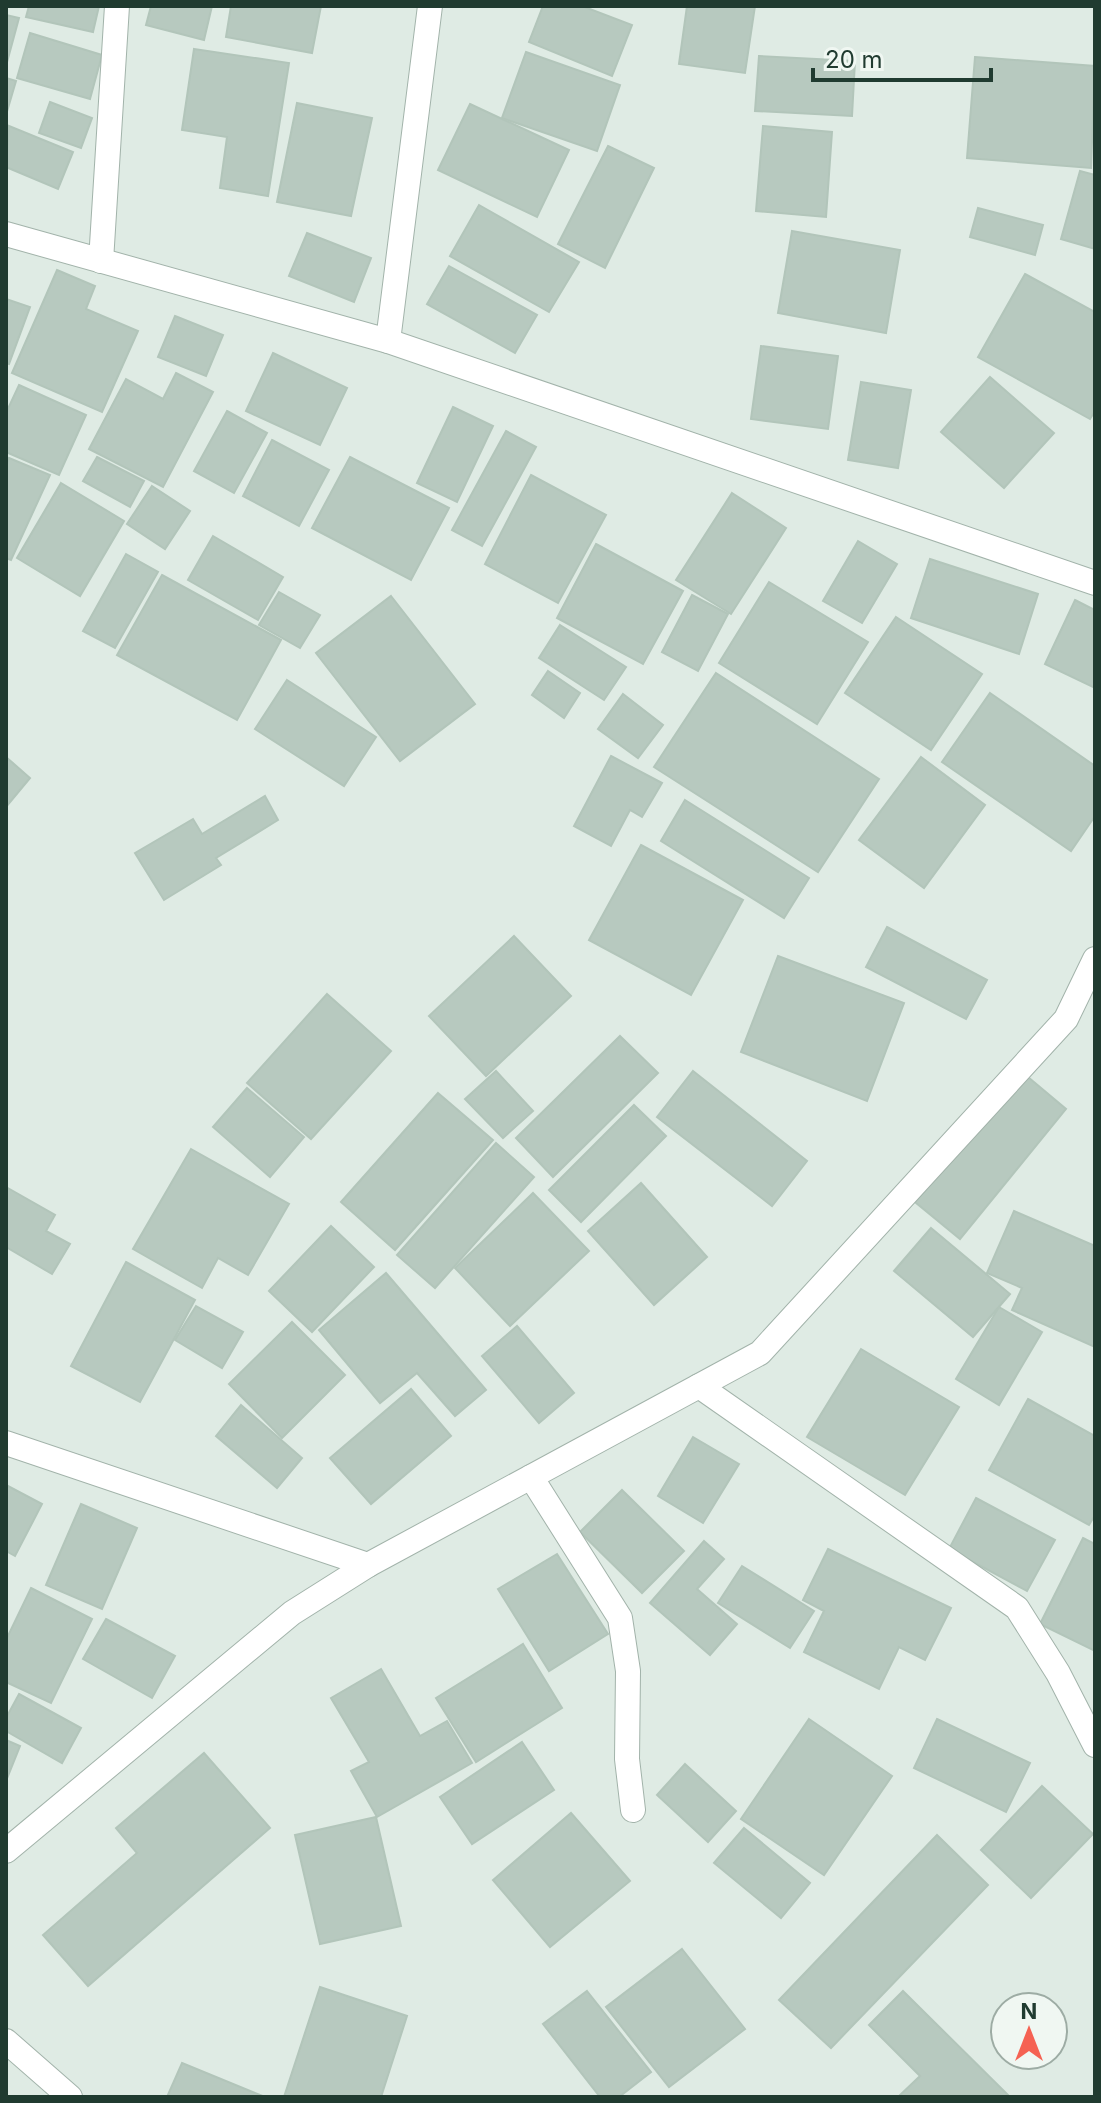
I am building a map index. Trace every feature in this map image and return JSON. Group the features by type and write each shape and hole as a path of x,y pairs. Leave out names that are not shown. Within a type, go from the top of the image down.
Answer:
{"street":[{"path":"101,261 117,6"},
{"path":"388,341 430,6"},
{"path":"6,234 388,341 1095,583"},
{"path":"6,1851 292,1613 368,1565 760,1353 1066,1019 1095,959"},
{"path":"699,1386 1017,1608 1058,1673 1095,1745"},
{"path":"6,1443 368,1565"},
{"path":"531,1477 620,1618 628,1671 627,1759 633,1810"},
{"path":"6,2041 70,2097"}],"building":[{"path":"29,6 99,6 93,32 26,17"},
{"path":"151,6 212,6 204,40 146,25"},
{"path":"231,6 321,6 312,53 226,37"},
{"path":"543,6 582,6 632,25 612,76 529,42"},
{"path":"687,6 755,6 745,73 679,64"},
{"path":"6,15 19,18 6,66"},
{"path":"30,33 102,55 90,99 17,78"},
{"path":"194,49 289,63 268,196 220,188 227,137 182,130"},
{"path":"526,52 620,85 597,151 502,118"},
{"path":"759,56 855,61 852,116 755,111"},
{"path":"975,57 1095,66 1091,168 967,158"},
{"path":"6,78 16,81 6,115"},
{"path":"50,102 92,118 81,148 39,133"},
{"path":"297,103 372,118 351,216 277,202"},
{"path":"470,104 569,150 537,217 438,170"},
{"path":"9,126 73,152 58,189 6,167"},
{"path":"763,126 832,132 826,217 756,211"},
{"path":"608,146 654,168 605,268 558,244"},
{"path":"1080,171 1095,175 1095,249 1061,239"},
{"path":"479,205 579,262 549,312 450,256"},
{"path":"978,208 1043,225 1035,255 970,237"},
{"path":"792,231 900,250 886,333 778,313"},
{"path":"307,233 371,258 354,302 289,276"},
{"path":"449,266 537,315 515,353 427,304"},
{"path":"57,270 95,286 86,309 138,331 102,412 12,373"},
{"path":"1025,274 1095,312 1095,411 1090,419 978,357"},
{"path":"6,299 30,307 9,364 6,363"},
{"path":"175,316 223,335 206,376 158,357"},
{"path":"761,346 838,356 828,429 751,419"},
{"path":"273,353 347,388 320,445 246,411"},
{"path":"176,373 213,392 163,487 89,449 126,379 163,399"},
{"path":"990,377 1054,433 1004,488 941,432"},
{"path":"861,382 911,390 898,468 848,460"},
{"path":"19,385 86,415 59,475 6,452 6,413"},
{"path":"453,407 493,426 457,502 417,483"},
{"path":"227,411 267,433 234,493 194,471"},
{"path":"506,431 536,447 482,546 452,530"},
{"path":"272,440 329,470 299,526 243,496"},
{"path":"97,457 144,481 130,507 83,481"},
{"path":"350,457 449,508 411,580 312,528"},
{"path":"9,458 50,475 11,560 6,558 6,466"},
{"path":"531,475 606,515 558,603 485,564"},
{"path":"61,483 124,521 80,596 17,558"},
{"path":"152,486 190,511 165,549 127,524"},
{"path":"732,493 786,528 731,614 676,580"},
{"path":"213,536 283,577 258,620 188,580"},
{"path":"858,541 897,564 862,623 823,601"},
{"path":"596,544 683,591 643,664 557,618"},
{"path":"126,554 158,572 115,648 83,631"},
{"path":"930,559 1038,594 1019,654 911,618"},
{"path":"162,575 281,640 237,720 117,655"},
{"path":"769,582 868,642 817,724 719,663"},
{"path":"279,592 320,615 300,648 259,625"},
{"path":"692,595 728,614 698,671 662,652"},
{"path":"391,596 475,704 400,761 316,653"},
{"path":"1075,600 1095,610 1095,688 1045,664"},
{"path":"896,617 982,674 931,750 845,693"},
{"path":"560,625 626,667 604,700 539,658"},
{"path":"548,671 580,693 564,718 532,695"},
{"path":"716,673 879,779 818,872 654,767"},
{"path":"287,680 376,737 344,786 255,729"},
{"path":"990,693 1095,766 1095,816 1071,851 942,762"},
{"path":"623,694 663,725 638,758 598,729"},
{"path":"611,756 662,783 642,817 630,810 611,846 574,826"},
{"path":"6,757 30,778 6,807"},
{"path":"921,757 985,805 924,888 859,840"},
{"path":"265,796 278,820 216,858 221,865 164,900 135,853 193,819 202,834"},
{"path":"685,800 809,878 784,918 661,841"},
{"path":"641,845 743,900 691,995 589,940"},
{"path":"887,927 987,980 966,1019 866,967"},
{"path":"514,936 571,996 486,1076 429,1016"},
{"path":"778,956 904,1003 867,1101 741,1052"},
{"path":"327,994 391,1051 311,1139 247,1083"},
{"path":"620,1036 658,1073 553,1177 516,1138"},
{"path":"496,1071 533,1111 503,1138 465,1099"},
{"path":"693,1071 807,1161 772,1206 657,1117"},
{"path":"1022,1072 1066,1109 960,1239 915,1202"},
{"path":"247,1088 304,1137 270,1177 213,1127"},
{"path":"438,1093 493,1140 395,1250 341,1202"},
{"path":"634,1105 666,1136 581,1222 549,1190"},
{"path":"496,1143 534,1177 435,1288 397,1255"},
{"path":"191,1149 289,1204 248,1275 218,1258 202,1288 133,1249"},
{"path":"641,1183 707,1257 654,1305 588,1231"},
{"path":"6,1187 55,1215 46,1231 70,1244 52,1274 6,1247"},
{"path":"533,1193 589,1251 510,1326 455,1268"},
{"path":"1014,1211 1095,1246 1095,1347 1012,1310 1022,1288 987,1273"},
{"path":"331,1226 374,1267 312,1332 269,1291"},
{"path":"931,1228 1010,1294 973,1337 894,1271"},
{"path":"126,1262 195,1300 140,1402 71,1366"},
{"path":"386,1273 486,1390 455,1416 417,1373 380,1403 319,1330"},
{"path":"196,1306 243,1332 222,1368 175,1340"},
{"path":"999,1307 1042,1332 999,1405 956,1379"},
{"path":"292,1322 345,1375 282,1438 229,1384"},
{"path":"517,1326 574,1393 539,1423 482,1356"},
{"path":"861,1349 959,1407 905,1495 807,1437"},
{"path":"411,1389 451,1436 371,1504 330,1458"},
{"path":"1028,1399 1095,1436 1095,1515 1089,1525 989,1470"},
{"path":"241,1405 302,1458 277,1488 216,1436"},
{"path":"693,1437 739,1464 703,1523 658,1496"},
{"path":"6,1485 42,1504 15,1556 6,1551"},
{"path":"622,1490 684,1551 642,1593 580,1532"},
{"path":"976,1498 1055,1540 1027,1591 949,1549"},
{"path":"81,1504 137,1528 102,1609 46,1585"},
{"path":"1083,1538 1095,1544 1095,1651 1040,1624"},
{"path":"704,1541 724,1559 697,1589 737,1624 710,1655 650,1603"},
{"path":"828,1549 951,1608 925,1660 899,1647 879,1689 804,1652 824,1611 803,1600"},
{"path":"557,1554 608,1634 549,1671 498,1589"},
{"path":"742,1566 814,1611 790,1648 718,1603"},
{"path":"31,1588 92,1619 51,1703 6,1682 6,1640"},
{"path":"106,1619 175,1656 152,1698 83,1659"},
{"path":"523,1644 562,1708 476,1762 436,1698"},
{"path":"381,1669 420,1736 447,1721 472,1763 377,1817 351,1771 369,1762 331,1698"},
{"path":"19,1694 81,1728 62,1763 6,1731 6,1718"},
{"path":"809,1719 892,1776 824,1875 741,1819"},
{"path":"937,1719 1030,1763 1006,1812 914,1768"},
{"path":"6,1740 20,1746 6,1781"},
{"path":"522,1742 554,1790 472,1844 440,1797"},
{"path":"204,1753 270,1828 88,1986 43,1935 137,1853 116,1828"},
{"path":"685,1764 736,1811 708,1842 657,1795"},
{"path":"1042,1786 1093,1834 1031,1898 981,1850"},
{"path":"571,1813 630,1881 550,1947 493,1880"},
{"path":"376,1817 401,1926 320,1944 295,1835"},
{"path":"744,1828 810,1883 781,1918 714,1863"},
{"path":"937,1835 988,1885 831,2048 779,2000"},
{"path":"682,1949 745,2029 669,2087 606,2007"},
{"path":"320,1987 407,2016 381,2097 284,2097"},
{"path":"587,1991 651,2072 619,2097 600,2097 543,2024"},
{"path":"903,1991 1010,2097 898,2097 920,2076 869,2025"},
{"path":"182,2063 265,2097 167,2097"}]}
